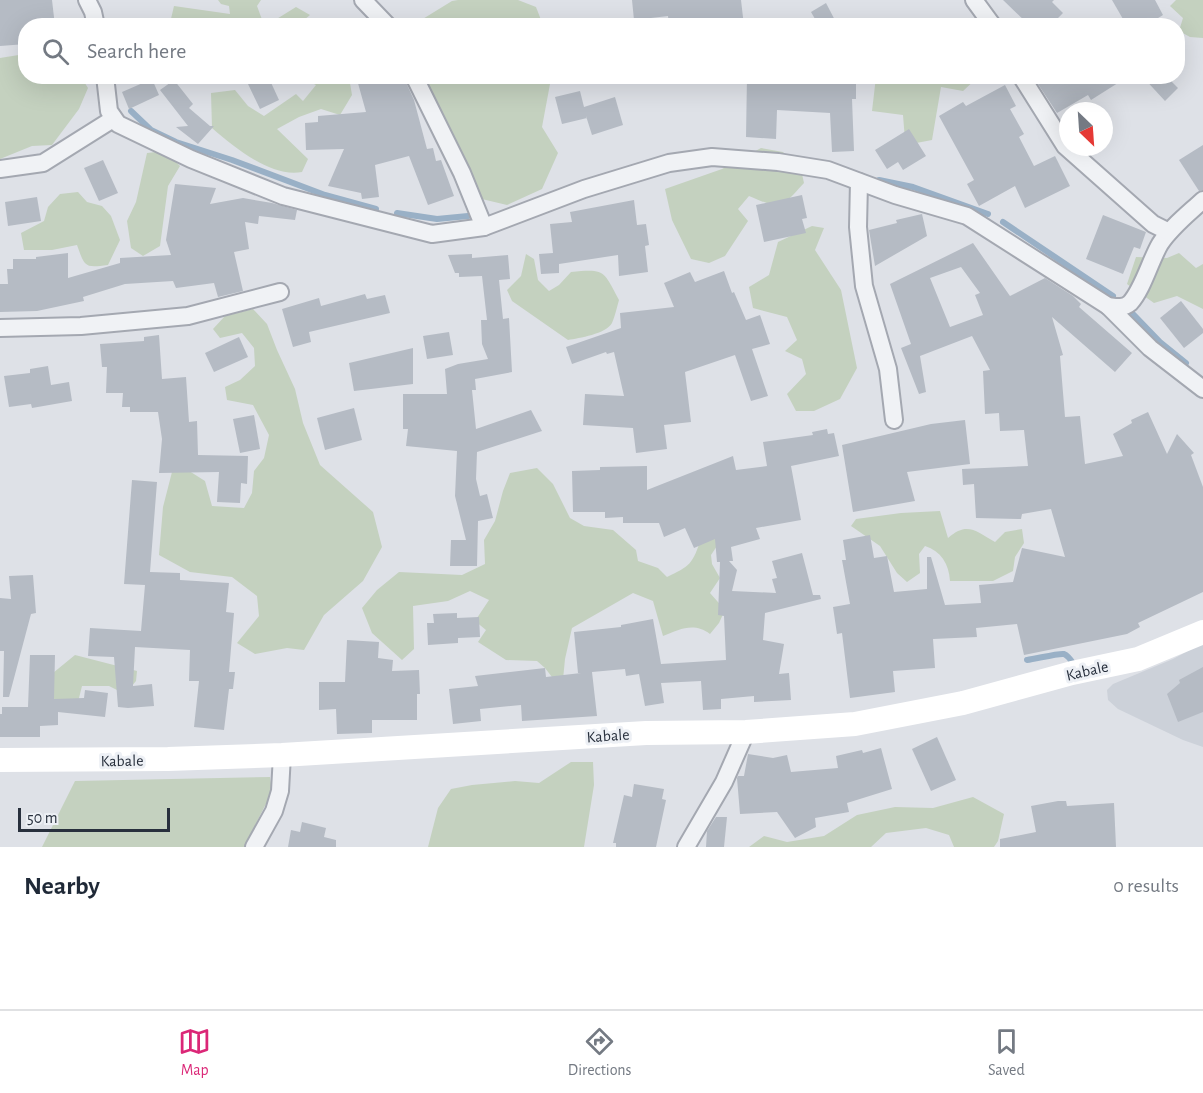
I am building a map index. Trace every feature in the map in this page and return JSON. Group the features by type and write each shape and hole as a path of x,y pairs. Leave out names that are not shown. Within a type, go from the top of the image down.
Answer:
{"street":[{"path":"87,0 94,18"},
{"path":"363,0 380,18"},
{"path":"974,0 987,18"},
{"path":"106,84 109,111 118,124 191,159 283,196 432,234 484,226 584,189 669,164 712,158 777,162 828,170 895,195 967,216 1108,306 1150,348 1203,389"},
{"path":"418,84 462,173 484,226"},
{"path":"1026,84 1065,146 1153,224 1169,232"},
{"path":"0,170 43,163 113,119"},
{"path":"859,182 858,227 864,286 888,369 894,420"},
{"path":"1108,306 1120,308 1129,304 1169,232 1203,201"},
{"path":"0,328 81,326 188,316 280,292"},
{"name":"Kabale","path":"0,760 164,759 282,755 646,733 746,732 855,724 963,703 1072,673 1138,659 1203,632"},
{"path":"686,847 724,782 746,732"},
{"path":"254,847 274,811 280,791 282,755"}],"shaded area":[{"path":"1203,643 1203,747 1118,709 1108,700 1107,690 1113,684 1173,659"}],"green space":[{"path":"218,0 261,0 257,6 261,18 171,18 174,6 230,14 229,6 221,4"},
{"path":"518,0 536,7 540,18 424,18 452,1"},
{"path":"1176,0 1203,0 1203,38 1185,34 1185,18 1170,6"},
{"path":"296,7 310,15 306,18 278,18"},
{"path":"18,55 18,84 85,84 88,88 79,109 52,145 32,146 0,159 0,58"},
{"path":"314,84 350,84 352,95 340,115 321,109 299,117 277,129 308,159 302,172 290,173 266,166 242,152 212,128 211,93 235,90 248,106 264,116 296,94 303,101 316,85"},
{"path":"419,84 550,84 542,127 558,153 542,189 507,205 465,195 434,136"},
{"path":"875,84 970,84 963,91 941,87 932,140 911,144 905,140 903,115 872,111"},
{"path":"761,148 783,152 802,174 804,183 790,198 780,204 768,204 749,196 738,209 748,221 725,256 709,263 691,259 672,220 665,189 722,169"},
{"path":"165,151 180,166 168,186 160,246 143,256 131,248 127,221 136,202 147,153"},
{"path":"78,192 87,202 102,206 111,216 120,240 108,265 90,266 86,264 77,245 52,250 24,250 21,233 44,221 48,207 60,194"},
{"path":"812,226 824,228 815,250 841,290 857,368 840,399 814,411 796,411 787,394 806,374 802,359 785,351 797,340 787,317 753,308 749,287 769,275 778,242"},
{"path":"1179,253 1196,268 1203,264 1203,309 1177,296 1154,303 1127,284 1136,257 1167,258"},
{"path":"526,254 534,259 538,280 549,291 559,285 571,272 591,271 606,277 619,300 609,327 592,335 568,340 512,301 507,290 521,276"},
{"path":"253,309 267,324 295,389 303,423 320,465 373,512 382,547 363,581 324,615 304,650 287,648 255,654 237,643 259,616 257,596 232,577 190,572 159,555 163,507 172,472 186,469 205,481 212,506 244,508 252,493 254,471 264,458 269,435 253,405 227,400 225,387 240,380 255,366 254,348 242,333 220,338 213,329 225,316"},
{"path":"537,468 553,484 570,518 584,526 613,530 636,550 638,561 658,568 667,577 690,563 696,554 701,538 716,538 717,546 711,555 712,564 720,578 710,593 725,610 719,623 710,634 693,628 681,629 663,636 653,601 633,593 572,628 565,659 562,690 537,661 506,660 478,642 486,630 475,621 489,600 470,591 448,601 413,606 414,649 402,660 372,633 362,608 377,590 399,572 462,575 485,564 484,540 495,521 510,473"},
{"path":"940,511 948,538 966,529 977,531 995,542 1005,532 1022,529 1024,543 1015,557 1013,571 993,581 950,581 943,559 936,551 925,546 919,554 920,573 907,582 897,573 880,546 851,526 856,519"},
{"path":"75,655 137,671 136,681 125,694 109,686 82,686 78,702 52,703 53,673"},
{"path":"571,762 593,762 594,785 584,847 428,847 438,808 451,789 515,781 539,783"},
{"path":"270,777 272,792 244,847 42,847 75,781"},
{"path":"973,797 1004,814 998,841 994,847 954,847 949,835 926,828 886,833 871,847 749,847 764,836 787,842 824,836 857,815 895,807 933,808"}],"building":[{"path":"0,0 52,0 54,18 18,18 18,45 0,46"},
{"path":"632,0 741,0 743,18 668,18 668,16 634,18"},
{"path":"1003,0 1054,0 1052,2 1063,13 1058,18 1022,18"},
{"path":"1112,0 1155,0 1163,15 1158,18 1122,18"},
{"path":"826,3 834,18 814,18 811,12"},
{"path":"140,84 154,84 159,95 129,109 122,92"},
{"path":"168,84 177,84 193,104 189,108 210,126 214,126 198,144 176,127 188,126 160,90"},
{"path":"248,84 272,84 279,100 260,109"},
{"path":"358,84 407,84 414,100 427,149 433,148 436,161 441,160 454,196 428,205 409,156 375,165 379,197 362,199 361,193 328,186 344,149 306,150 305,123 318,122 318,116 366,112"},
{"path":"747,84 856,84 856,99 852,99 854,151 832,152 830,113 777,110 776,139 746,137"},
{"path":"1038,84 1116,84 1091,100 1088,95 1076,102 1059,102 1057,113"},
{"path":"1149,84 1174,84 1178,88 1165,101"},
{"path":"1005,85 1016,106 1010,109 1024,134 1019,137 1034,166 1055,156 1070,186 1025,208 1015,186 979,206 967,184 974,180 939,116 963,102 966,106"},
{"path":"580,91 584,107 615,97 623,125 592,135 587,118 562,124 555,97"},
{"path":"909,129 926,156 903,170 898,162 887,169 875,150"},
{"path":"1203,145 1203,190 1199,191 1179,160"},
{"path":"103,160 118,193 99,201 84,168"},
{"path":"175,184 216,188 210,204 243,198 297,210 295,220 259,216 258,224 245,222 249,249 234,252 243,291 218,297 214,283 176,288 173,281 125,284 83,297 84,301 37,311 0,312 0,284 8,284 7,269 13,269 13,259 36,259 36,257 68,253 68,278 120,263 120,258 171,255 166,240"},
{"path":"802,195 807,218 802,219 806,233 764,242 756,205"},
{"path":"37,197 41,221 8,226 5,202"},
{"path":"634,200 637,225 646,224 649,245 645,246 648,272 619,276 618,255 559,264 559,273 541,274 539,254 553,253 550,224 572,222 570,212"},
{"path":"922,214 927,236 875,266 869,230"},
{"path":"1103,215 1146,232 1140,249 1134,247 1123,274 1086,259"},
{"path":"973,243 1010,296 1045,278 1073,296 1081,304 1079,307 1132,353 1115,372 1052,317 1063,355 1060,356 1065,417 1080,416 1085,464 1123,456 1113,434 1132,423 1131,420 1148,412 1167,454 1177,434 1194,453 1191,455 1203,487 1203,592 1138,623 1140,627 1127,634 1024,655 1017,624 976,628 977,637 933,639 935,668 893,671 895,692 850,698 842,633 837,634 833,607 850,604 842,560 846,560 843,540 870,535 874,558 887,556 894,592 927,589 927,557 931,557 945,605 981,603 979,585 1013,582 1022,548 1065,557 1051,509 1022,514 1021,519 976,518 974,484 963,485 962,469 1028,466 1024,430 1000,431 999,413 985,414 983,371 990,370 972,336 920,356 926,392 919,394 901,348 911,344 890,284","holes":["961,267 980,293 975,295 983,315 950,327 930,278"]},
{"path":"472,254 472,258 508,255 510,279 499,280 503,319 509,318 512,372 475,379 476,390 472,390 476,429 531,410 542,431 477,452 476,479 480,496 487,494 493,518 478,521 477,566 450,566 451,540 466,540 455,496 457,451 406,446 408,429 403,429 403,394 447,394 445,369 458,364 488,359 482,344 481,320 487,320 482,276 459,277 448,255"},
{"path":"724,271 746,320 760,315 770,344 752,349 768,396 751,401 735,355 685,372 691,422 664,425 667,449 636,453 633,428 583,425 585,394 624,396 614,352 607,354 606,352 572,364 566,347 621,328 620,313 674,307 664,283 690,272 695,282"},
{"path":"365,294 367,299 385,295 390,313 309,332 311,342 293,347 282,309 319,298 321,306"},
{"path":"1181,301 1203,329 1203,333 1184,348 1160,318"},
{"path":"449,332 453,355 427,359 423,336"},
{"path":"159,335 162,379 186,377 189,422 197,421 198,455 248,456 247,484 241,483 240,503 217,502 219,472 159,473 162,439 158,412 130,412 130,407 122,407 123,393 106,393 107,367 102,367 100,344 144,341 144,337"},
{"path":"239,337 248,357 214,372 205,353"},
{"path":"413,348 413,384 354,391 349,363"},
{"path":"48,366 51,385 69,382 72,401 32,408 31,404 9,407 4,376 30,373 30,369"},
{"path":"354,408 362,440 325,450 317,418"},
{"path":"254,415 260,449 240,453 233,419"},
{"path":"965,420 970,464 907,472 915,501 853,512 842,445 931,424"},
{"path":"827,429 828,434 834,433 839,456 791,466 801,520 756,528 760,539 731,547 733,561 729,561 737,570 732,591 776,593 772,579 777,578 772,561 802,553 813,595 820,595 821,599 765,613 763,640 784,644 779,674 789,673 791,700 754,702 754,696 721,699 721,709 703,710 701,681 661,683 664,703 645,706 639,674 626,676 625,669 592,672 597,716 522,721 521,705 480,709 481,721 453,724 449,689 478,686 475,676 545,668 546,677 581,673 578,673 574,632 621,627 621,625 653,619 661,664 726,660 724,616 718,615 720,562 717,562 715,539 694,548 685,528 664,537 659,523 623,523 623,517 605,518 605,512 573,512 572,471 600,470 600,467 647,466 647,490 733,456 736,470 767,466 763,442 813,435 812,432"},
{"path":"132,480 157,482 150,572 180,573 180,580 229,583 226,612 234,613 229,672 235,672 233,689 229,689 224,730 194,727 199,681 189,681 190,650 135,647 133,686 152,684 154,706 128,708 118,707 114,657 88,656 90,628 141,631 145,585 124,584"},
{"path":"33,575 36,613 31,614 9,697 3,697 4,651 0,651 0,598 11,599 9,576"},
{"path":"457,613 457,618 479,617 480,637 458,638 458,643 428,645 427,623 434,623 433,614"},
{"path":"347,640 379,642 378,658 393,660 392,671 419,670 420,694 417,694 417,720 372,720 372,733 337,734 336,709 319,710 319,682 345,682"},
{"path":"30,655 55,655 54,699 84,698 85,690 108,693 105,717 58,712 58,725 40,726 40,737 0,737 2,707 28,707"},
{"path":"1203,667 1203,712 1178,722 1167,694 1180,683 1179,680"},
{"path":"937,737 956,780 931,791 912,749"},
{"path":"881,748 892,789 847,803 849,812 815,818 816,827 795,838 777,812 740,814 737,778 744,776 748,754 773,758 787,755 791,772 838,768 836,756"},
{"path":"634,784 664,789 662,799 666,800 656,847 616,847 616,843 613,843 624,795 632,797"},
{"path":"1066,801 1067,806 1114,803 1116,847 1000,847 1000,839 1036,832 1031,806"},
{"path":"716,817 727,817 724,847 706,847 707,831"},
{"path":"302,822 326,828 324,837 336,840 336,847 288,847 291,830 300,832"}],"waterway":[{"path":"131,111 151,130 176,142 232,160 325,195 376,209"},
{"path":"879,180 913,187 988,214"},
{"path":"397,213 437,219 468,216"},
{"path":"1003,222 1113,296"},
{"path":"1133,314 1160,342 1186,363"},
{"path":"1027,660 1064,654 1075,666"}]}
